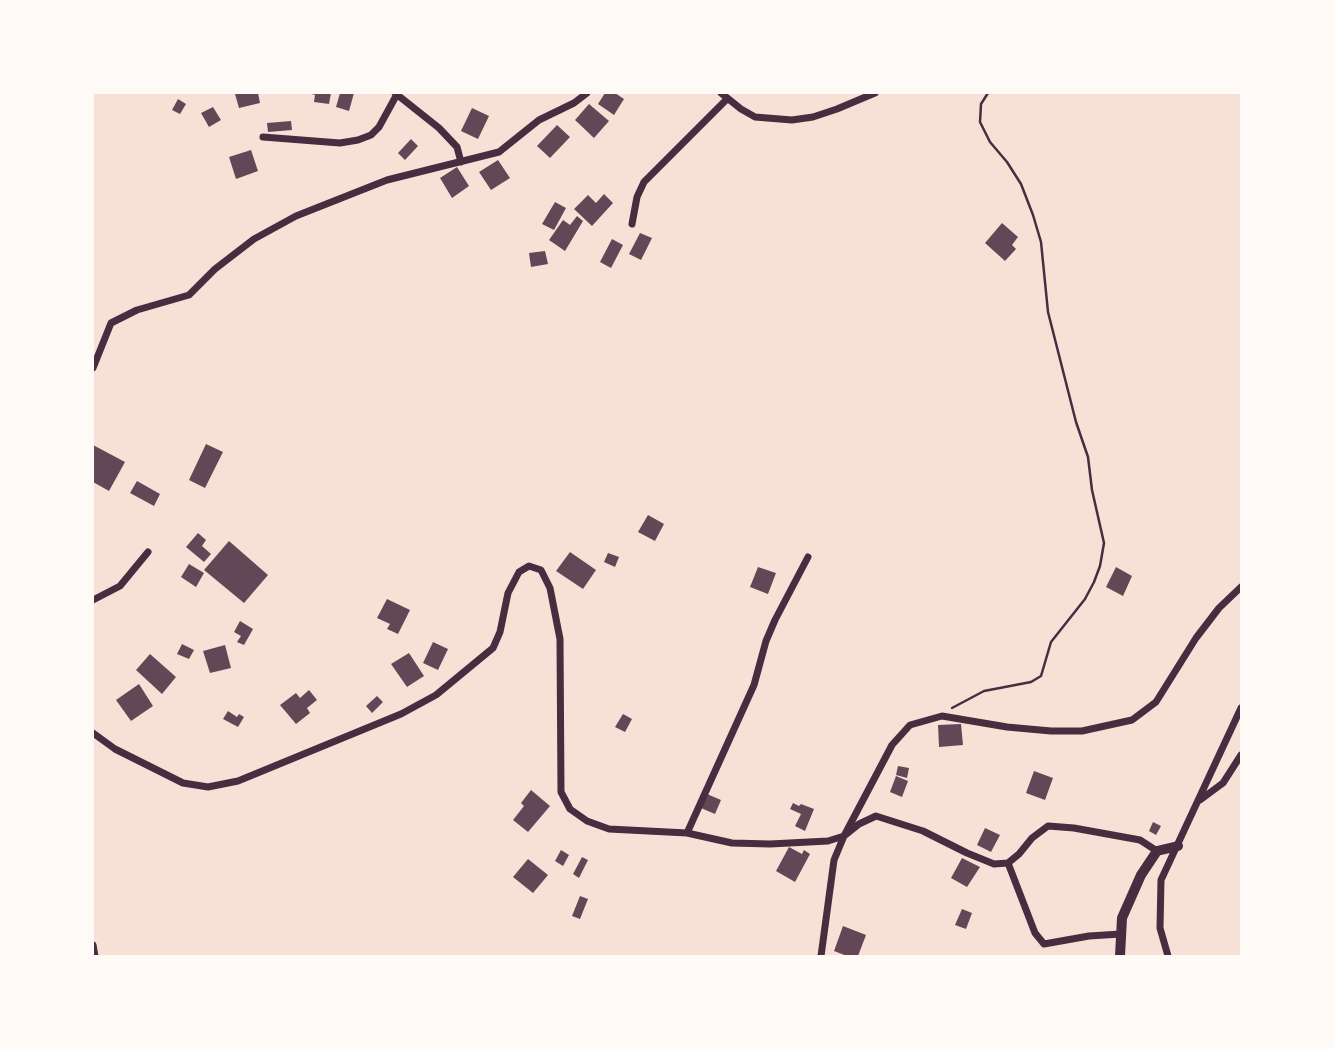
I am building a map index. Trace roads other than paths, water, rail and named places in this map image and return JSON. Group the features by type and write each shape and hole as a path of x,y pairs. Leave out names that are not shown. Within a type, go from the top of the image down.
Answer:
{"street":[{"path":"93,368 111,323 137,310 189,295 215,269 254,239 296,216 387,180 499,152 539,120 574,103 587,93"},
{"path":"632,225 637,197 644,181 724,96 755,117 792,120 813,117 875,93"},
{"path":"263,137 340,143 358,141 371,135 379,127 395,95 439,128 457,147 461,162"},
{"path":"93,600 120,586 148,552"},
{"path":"687,832 754,685 775,620 808,557"},
{"path":"93,733 115,749 183,783 208,787 237,781 390,719 436,695 493,648 500,632 508,593 519,572 529,566 541,570 550,588 560,639 561,792 570,808 587,821 609,828 687,832 732,843 770,844 828,841 876,816 923,831 994,864 1008,863 1048,826 1074,828 1140,841 1157,851"},
{"path":"821,956 834,860 844,835 892,745 910,725 942,716 1051,731 1082,731 1132,720 1156,702 1196,638 1219,608 1241,587"},
{"path":"1168,956 1160,928 1161,880 1241,708"},
{"path":"1199,801 1223,783 1241,755"},
{"path":"1120,956 1122,918 1141,875 1157,851 1178,846"},
{"path":"1008,863 1035,933 1044,944 1089,936 1121,934"},
{"path":"93,945 95,956"}]}
